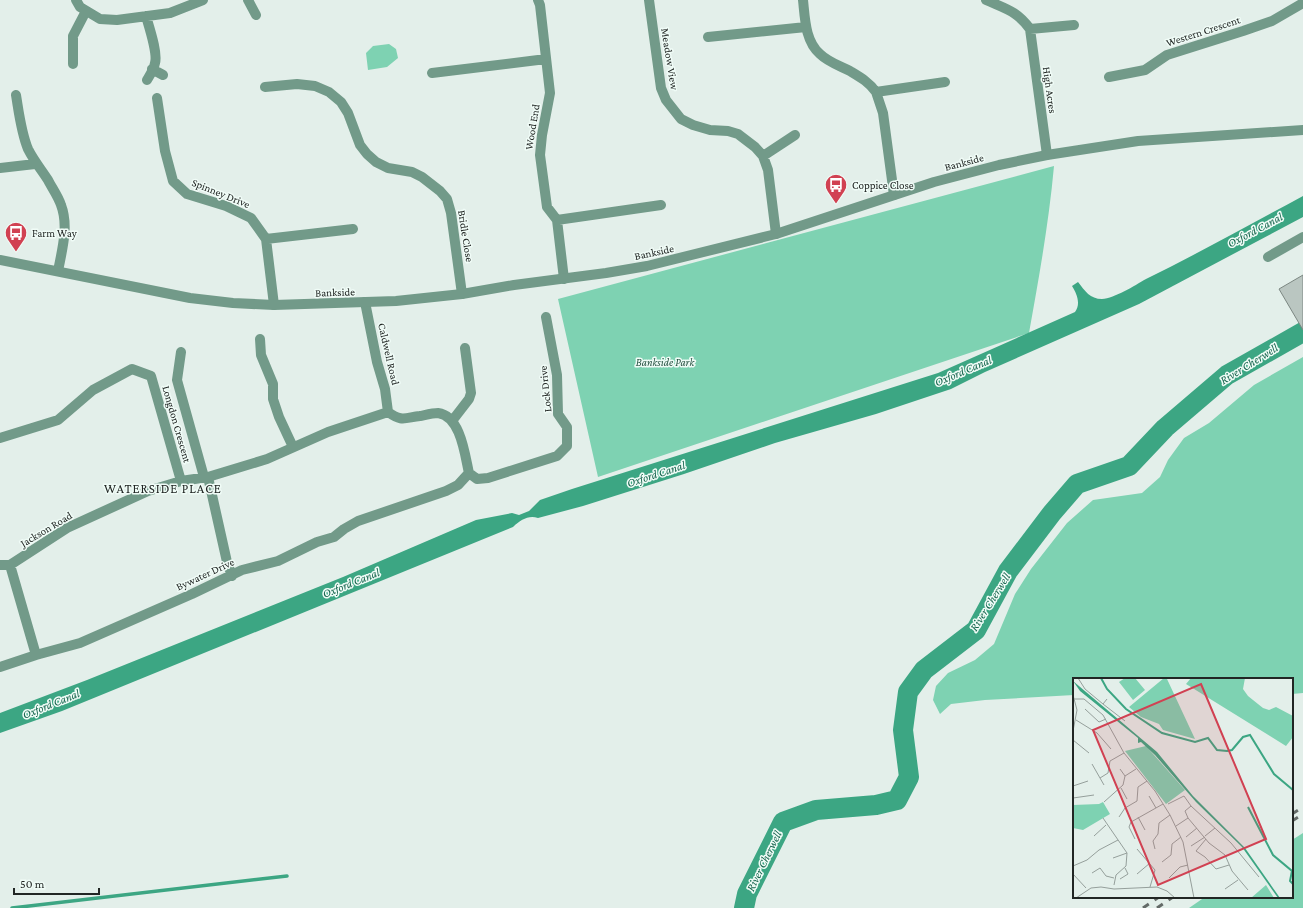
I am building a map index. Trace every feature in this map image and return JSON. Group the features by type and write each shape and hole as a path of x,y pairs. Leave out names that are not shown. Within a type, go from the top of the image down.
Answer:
{"street":[{"path":"76,0 80,7 86,11 100,19 111,20 170,14 183,3 203,0"},
{"path":"248,0 256,15"},
{"name":"Wood End","path":"538,0 540,5 550,93 542,135 540,155 547,207 557,220 564,279"},
{"name":"Meadow View","path":"649,0 661,88 666,100 681,119 693,125 710,130 728,131 738,134 755,147 763,156 768,170 776,234"},
{"path":"803,0 806,27 811,42 820,54 870,84 876,92 883,113 894,195"},
{"path":"986,0 1016,13 1023,19 1030,29 1074,25"},
{"name":"Western Crescent","path":"1109,77 1145,70 1167,55 1272,21 1303,3"},
{"path":"73,64 73,36 86,11"},
{"path":"146,16 156,51 155,63 147,80"},
{"path":"708,37 806,27"},
{"name":"High Acres","path":"1030,29 1047,155"},
{"path":"432,73 546,59"},
{"path":"152,70 163,75"},
{"path":"876,92 945,82"},
{"name":"Bridle Close","path":"265,87 297,84 315,86 329,92 341,102 348,113 360,145 367,154 376,162 388,168 412,172 422,177 440,191 446,199 451,213 462,294"},
{"path":"16,95 27,147 35,164 48,180 61,205 64,221 64,240 58,271"},
{"name":"Spinney Drive","path":"157,98 165,150 173,181 187,194 226,206 251,218 266,239 274,305"},
{"name":"Bankside","path":"0,260 190,298 233,303 274,305 396,301 462,294 647,266 776,234 934,182 999,165 1047,155 1138,141 1303,130"},
{"path":"763,156 796,135"},
{"path":"0,168 35,164"},
{"path":"557,220 661,206"},
{"path":"266,239 353,229"},
{"path":"1268,256 1303,236"},
{"name":"Caldwell Road","path":"365,302 377,362 391,414"},
{"name":"Lock Drive","path":"469,473 477,478 488,478 557,456 567,446 567,427 558,414 557,375 546,317"},
{"path":"260,339 261,355 273,384 273,399 293,448"},
{"path":"452,421 468,399 470,393 465,348"},
{"path":"181,352 177,380 206,477 227,562 232,576"},
{"name":"Longdon Crescent","path":"0,438 58,420 93,390 132,369 151,376 181,481"},
{"path":"206,477 267,459 328,432 391,414 402,419 438,413 447,417 455,424 461,438 469,473"},
{"name":"Bywater Drive","path":"0,667 80,643 232,576 242,570 278,561 317,542 334,537 344,528 358,521 446,491 458,485 469,473"},
{"name":"Jackson Road","path":"36,655 5,565 67,528 148,492 181,481 206,477"}],"green space":[{"path":"389,44 396,49 398,58 387,67 368,70 366,53 373,46"},
{"name":"Bankside Park","path":"1054,166 1047,229 1029,333 598,477 558,299"},
{"path":"1303,357 1303,693 1293,694 1293,678 1073,678 1073,695 985,700 951,704 940,714 933,700 936,686 948,673 975,660 994,644 1015,594 1031,569 1067,523 1093,500 1142,493 1160,477 1168,460 1184,438 1209,423 1254,385"},
{"path":"1303,833 1303,908 1189,908 1204,898 1293,898 1293,839"}],"water":[{"name":"Oxford Canal","path":"1303,196 1303,217 1139,304 985,372 951,389 876,414 775,443 583,506 538,518 531,517 525,519 513,527 62,711 0,733 0,713 87,680 343,577 476,520 512,513 519,515 529,511 540,500 572,489 938,373 1075,312 1078,306 1078,299 1072,286 1078,282 1088,294 1094,298 1102,299 1113,296 1205,249"}],"building":[{"path":"1303,275 1303,330 1279,289"}],"waterway":[{"name":"River Cherwell","path":"744,908 747,894 783,822 816,810 876,805 897,800 909,777 903,730 908,692 924,670 976,630 1008,571 1052,513 1077,484 1129,466 1165,428 1227,375 1303,332"},
{"path":"12,908 287,876"}],"railway":[{"path":"1293,813 1303,807"},
{"path":"1293,820 1303,814"},
{"path":"1143,908 1158,898"},
{"path":"1157,908 1172,898"}],"place":[{"name":"Coppice Close","path":"836,204"},
{"name":"Farm Way","path":"16,252"}],"district":[{"name":"WATERSIDE PLACE","path":"163,488"}]}
